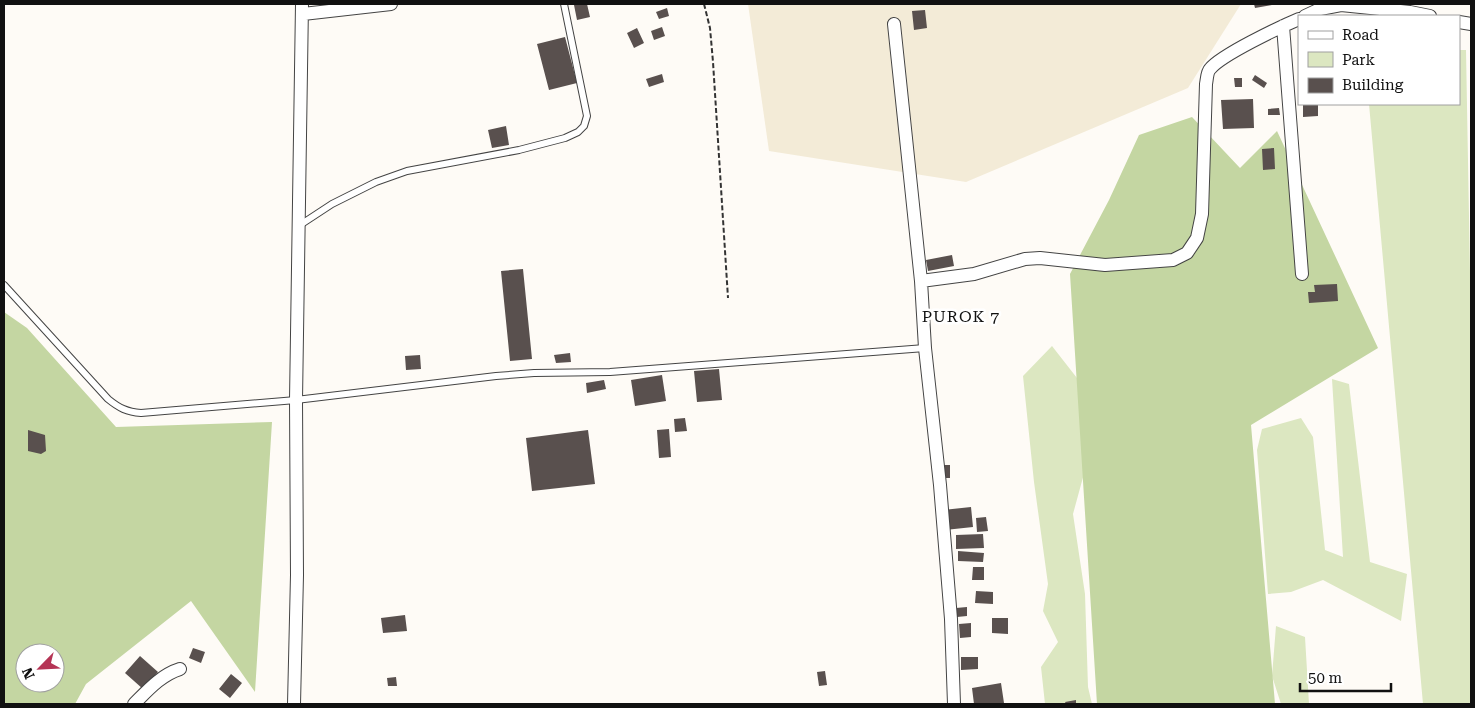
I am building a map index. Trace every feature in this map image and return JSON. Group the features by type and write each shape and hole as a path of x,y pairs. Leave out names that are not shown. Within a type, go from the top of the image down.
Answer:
{"street":[{"path":"294,704 297,575 296,400 302,9 391,4"},
{"path":"1307,15 1320,9 1341,5 1425,15"},
{"path":"922,281 974,274 1024,259 1040,258 1105,265 1173,260 1187,253 1196,238 1202,214 1208,70 1222,59 1298,19"},
{"path":"894,24 922,281 925,348 940,485 951,619 954,704"},
{"path":"1283,26 1302,274"},
{"path":"134,704 154,683 170,672 180,669"}],"lane":[{"path":"300,225 349,195 407,171 537,146 578,132 584,126 587,116 564,4"},
{"path":"4,285 108,399 129,412 141,413 296,400 496,376 534,373 610,372 925,348"}],"path":[{"path":"704,4 710,28 713,62 728,298"}],"shaded area":[{"path":"748,4 1241,4 1188,88 966,182 769,151"}],"green space":[{"path":"1460,50 1466,50 1471,327 1471,704 1423,704 1369,105 1460,105"},
{"path":"1192,117 1240,168 1277,131 1378,348 1251,425 1275,704 1097,704 1070,274 1109,200 1139,135"},
{"path":"4,312 27,328 116,427 272,422 255,692 191,601 86,684 75,704 4,704"},
{"path":"1052,346 1084,387 1085,470 1073,514 1085,594 1088,687 1092,704 1045,704 1041,667 1058,642 1043,611 1048,584 1034,482 1023,376"},
{"path":"1332,379 1349,384 1370,562 1407,574 1401,621 1323,580 1291,592 1268,594 1257,450 1262,429 1301,418 1313,437 1325,550 1343,557"},
{"path":"1276,626 1305,637 1309,704 1281,704 1272,676"}],"building":[{"path":"587,4 590,17 577,20 574,5"},
{"path":"1254,4 1272,4 1272,5 1255,8"},
{"path":"667,8 669,16 659,19 656,12"},
{"path":"925,10 927,28 914,30 912,11"},
{"path":"662,27 665,36 654,40 651,31"},
{"path":"637,28 644,43 634,48 627,33"},
{"path":"565,37 577,83 549,90 537,44"},
{"path":"662,74 664,82 649,87 646,79"},
{"path":"1255,75 1267,83 1264,88 1252,80"},
{"path":"1234,78 1242,78 1242,87 1235,87"},
{"path":"1253,99 1254,128 1223,129 1221,100"},
{"path":"1303,105 1318,105 1318,116 1303,117"},
{"path":"1279,108 1280,115 1268,115 1268,109"},
{"path":"506,126 509,145 492,148 488,130"},
{"path":"1274,148 1275,169 1263,170 1262,149"},
{"path":"952,255 954,266 928,271 926,260"},
{"path":"523,269 532,359 510,361 501,271"},
{"path":"1337,284 1338,301 1309,303 1308,292 1315,292 1314,285"},
{"path":"570,353 571,362 556,363 554,355"},
{"path":"420,355 421,369 406,370 405,356"},
{"path":"719,369 722,400 697,402 694,371"},
{"path":"662,375 666,401 635,406 631,380"},
{"path":"604,380 606,389 587,393 586,383"},
{"path":"685,418 687,431 675,432 674,419"},
{"path":"669,429 671,457 659,458 657,430"},
{"path":"28,430 45,435 46,451 41,454 28,451"},
{"path":"588,430 595,484 532,491 526,438"},
{"path":"941,465 950,465 950,478 941,478"},
{"path":"971,507 973,527 945,530 943,510"},
{"path":"986,517 988,531 977,532 976,518"},
{"path":"983,534 984,548 956,549 956,535"},
{"path":"958,551 984,553 983,562 958,561"},
{"path":"973,567 984,567 984,580 972,580"},
{"path":"976,591 993,592 993,604 975,603"},
{"path":"967,607 967,616 957,617 956,608"},
{"path":"405,615 407,631 383,633 381,618"},
{"path":"992,618 1008,618 1008,634 992,633"},
{"path":"971,623 971,637 960,638 959,624"},
{"path":"193,648 205,652 201,663 189,658"},
{"path":"140,656 158,672 143,689 125,673"},
{"path":"961,657 978,657 978,669 961,670"},
{"path":"825,671 827,685 819,686 817,672"},
{"path":"231,674 242,683 230,698 219,689"},
{"path":"396,677 397,686 388,686 387,678"},
{"path":"1001,683 1004,703 974,704 972,688"},
{"path":"1076,700 1076,704 1066,704 1065,702"}],"district":[{"name":"PUROK 7","path":"961,316"}]}
